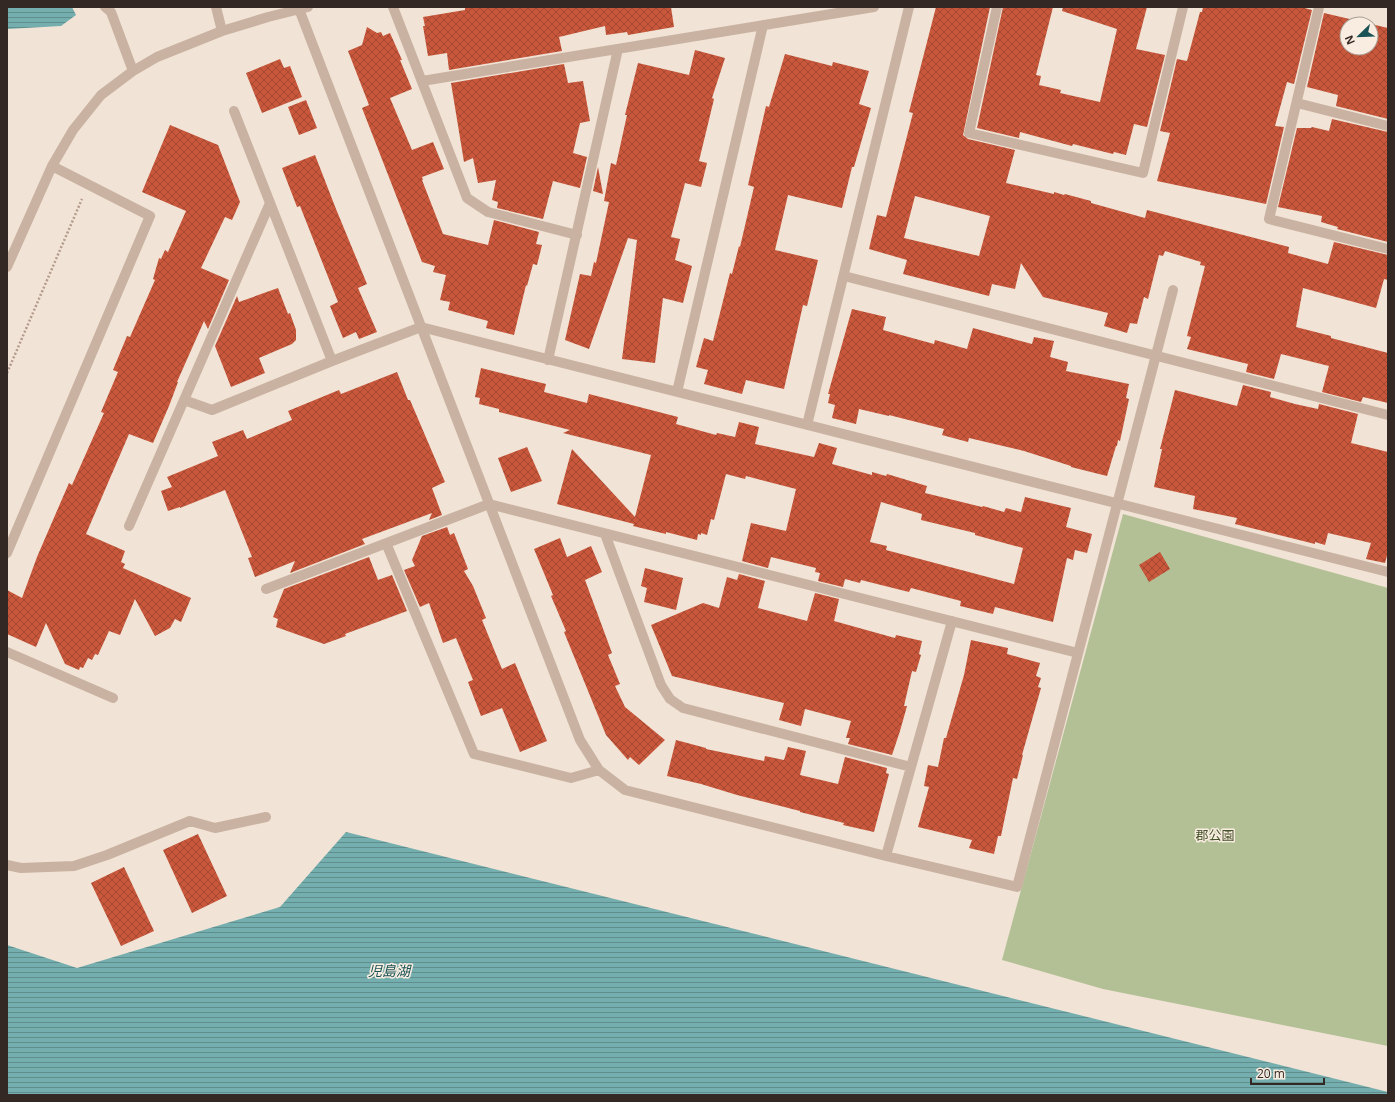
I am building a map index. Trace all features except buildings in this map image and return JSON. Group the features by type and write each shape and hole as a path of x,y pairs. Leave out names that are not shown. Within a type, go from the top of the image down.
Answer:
{"street":[{"path":"105,7 111,12 133,71"},
{"path":"216,7 222,31"},
{"path":"393,7 467,198 488,212 576,235"},
{"path":"422,81 874,7"},
{"path":"807,425 909,7"},
{"path":"997,7 969,134 1143,173 1183,7"},
{"path":"1319,7 1269,219 1388,249"},
{"path":"7,267 52,166 73,130 101,95 133,71 157,57 222,31 303,8 421,328 580,740 599,770 625,790 886,856 1017,887 1173,290"},
{"path":"677,392 764,25"},
{"path":"548,360 618,49"},
{"path":"1297,103 1388,126"},
{"path":"234,111 332,361"},
{"path":"7,553 150,216 52,166"},
{"path":"129,526 270,203"},
{"path":"844,276 1388,415"},
{"path":"184,400 212,410 332,361 421,328 1388,572"},
{"path":"266,589 489,504 1078,653"},
{"path":"605,534 661,685 670,699 683,708 911,767"},
{"path":"386,543 474,754 571,778 599,770"},
{"path":"886,856 952,621"},
{"path":"7,652 113,698"},
{"path":"7,865 21,868 74,866 107,855 190,821 214,828 266,817"}],"path":[{"path":"7,373 89,184"}],"green space":[{"name":"郡公園","path":"1123,514 1388,588 1388,1046 1103,989 1002,960"}],"water":[{"path":"7,7 72,7 76,15 61,26 7,29"},
{"name":"児島湖","path":"346,832 1388,1092 1388,1095 7,1095 7,945 77,968 280,907"}]}
